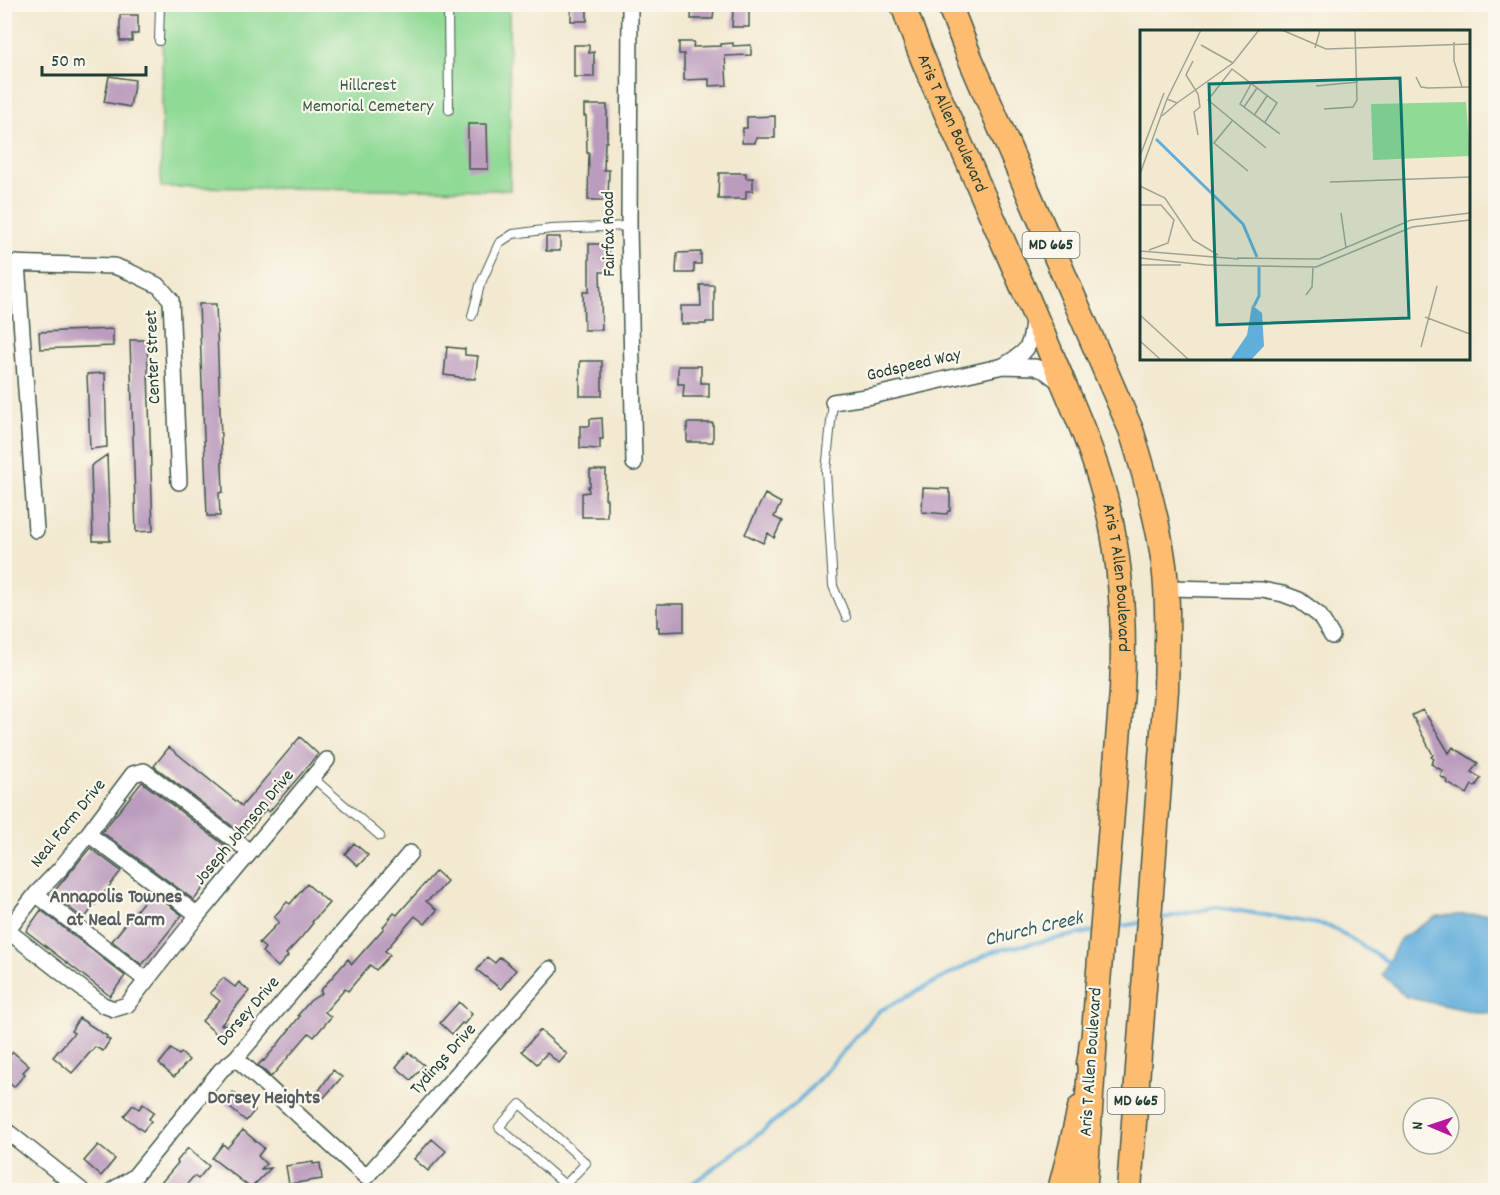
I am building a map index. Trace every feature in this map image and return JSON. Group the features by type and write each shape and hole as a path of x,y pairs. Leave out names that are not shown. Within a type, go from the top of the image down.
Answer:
{"highway":[{"name":"Aris T Allen Boulevard","path":"1083,1191 1094,1037"}],"main road":[{"name":"Aris T Allen Boulevard","path":"903,4 931,77 1089,442 1106,498 1116,545 1123,597 1122,691 1094,1037"},
{"name":"MD 665","path":"949,4 970,58 1131,430 1151,497 1159,537 1166,588 1168,637 1166,690 1129,1191"},
{"path":"1060,1191 1094,1037"}],"street":[{"name":"Fairfax Road","path":"630,4 629,226 634,464"},
{"path":"10,263 36,530"},
{"name":"Center Street","path":"10,263 114,266 159,286 171,300 179,482"},
{"name":"Godspeed Way","path":"1003,366 1027,348 1032,336 1034,311"},
{"name":"Godspeed Way","path":"833,402 872,396 1003,366 1038,368 1065,385"},
{"path":"1166,588 1262,590 1283,594 1299,600 1319,615 1332,636"},
{"name":"Joseph Johnson Drive","path":"6,933 104,1005 114,1009 127,1005 198,915 327,760"},
{"name":"Neal Farm Drive","path":"6,933 36,894 61,868 133,774 144,771 250,852"},
{"path":"88,834 198,915"},
{"name":"Dorsey Drive","path":"113,1191 134,1177 221,1070 236,1058 410,853"},
{"path":"36,894 146,980"},
{"name":"Tydings Drive","path":"236,1058 366,1177 550,969"},
{"path":"4,1129 81,1191"}],"lane":[{"path":"159,41 160,4"},
{"path":"448,4 449,110"},
{"path":"472,316 480,285 499,243 513,234 551,229 629,226"},
{"path":"833,402 826,471 833,585 846,617"},
{"path":"313,778 380,836"},
{"path":"557,1191 565,1185 586,1163 520,1104 499,1127 565,1185"}],"green space":[{"name":"Hillcrest Memorial Cemetery","path":"163,5 509,5 510,190 161,187"}],"water":[{"path":"1495,913 1495,1013 1480,1013 1406,997 1382,974 1400,939 1437,916"}],"building":[{"path":"571,4 587,4 587,21 571,21"},
{"path":"692,4 709,4 709,8 714,8 713,19 691,19"},
{"path":"733,10 749,10 749,27 732,27"},
{"path":"120,15 138,15 138,34 132,34 132,41 120,41"},
{"path":"679,42 694,42 693,47 733,43 733,46 751,45 751,55 725,56 727,85 709,86 709,79 684,80 684,54 679,54"},
{"path":"574,45 589,45 589,53 594,52 594,77 574,77"},
{"path":"109,76 135,80 130,107 104,102"},
{"path":"584,105 607,105 604,170 609,170 608,200 588,200 589,153 587,153"},
{"path":"775,116 775,138 756,138 755,143 742,143 743,128 747,128 747,117"},
{"path":"468,124 487,124 488,169 468,169"},
{"path":"719,173 746,173 746,178 753,178 753,191 746,191 746,199 718,199"},
{"path":"546,237 560,237 560,251 546,251"},
{"path":"589,244 609,244 609,272 600,272 602,330 584,330 583,292 589,292"},
{"path":"701,252 701,264 694,264 694,273 676,273 677,253"},
{"path":"700,285 714,285 714,322 681,324 681,306 701,306"},
{"path":"199,304 216,304 223,492 219,493 220,516 207,516"},
{"path":"113,329 113,346 40,349 39,332"},
{"path":"130,340 147,340 153,531 136,532"},
{"path":"447,347 465,349 465,355 478,356 475,379 444,375"},
{"path":"580,361 602,361 602,396 580,396"},
{"path":"678,366 701,366 701,383 709,383 709,397 683,397 684,384 678,384"},
{"path":"105,373 107,447 90,449 87,374"},
{"path":"602,418 603,439 600,439 600,449 580,448 580,426 590,426 590,419"},
{"path":"687,423 713,423 713,442 687,442"},
{"path":"107,455 110,541 93,541 91,466"},
{"path":"590,470 606,470 607,517 582,517 582,493 589,492"},
{"path":"923,488 949,489 950,511 947,514 922,512"},
{"path":"765,494 781,503 774,517 782,521 774,538 768,533 763,543 745,534"},
{"path":"657,604 684,604 684,631 659,632"},
{"path":"1423,710 1449,753 1453,747 1478,763 1471,772 1481,778 1475,787 1472,785 1467,794 1447,783 1448,781 1440,776 1443,771 1431,764 1434,759 1431,757 1433,755 1412,715"},
{"path":"300,737 318,754 269,812 266,809 245,836 154,766 169,747 242,806"},
{"path":"142,782 232,851 194,900 102,832"},
{"path":"354,843 368,855 358,866 345,854"},
{"path":"90,848 121,871 84,919 52,894"},
{"path":"436,871 447,881 426,901 437,910 425,924 415,916 385,951 390,955 376,970 370,965 348,991 345,989 325,1012 331,1017 314,1037 309,1033 271,1077 258,1065 278,1044 300,1016 298,1015 310,1001 322,993 320,991 348,959 352,964 384,928 394,913 397,915"},
{"path":"307,884 329,903 286,954 288,956 278,967 262,952 265,948 259,943 279,922 274,917 287,902 290,904"},
{"path":"151,892 182,915 142,965 112,941"},
{"path":"41,910 125,976 110,996 26,931"},
{"path":"487,957 495,963 500,957 516,970 501,989 477,970"},
{"path":"223,978 235,987 239,982 249,991 221,1025 233,1025 221,1038 202,1021 220,1001 210,993"},
{"path":"459,1002 472,1014 452,1034 440,1023"},
{"path":"79,1018 110,1040 103,1051 95,1047 72,1073 53,1057 74,1033 71,1031"},
{"path":"540,1030 567,1054 559,1063 547,1053 537,1064 522,1051"},
{"path":"171,1049 179,1055 181,1053 189,1060 174,1077 159,1064"},
{"path":"13,1052 29,1066 14,1087 4,1079 4,1062"},
{"path":"408,1052 424,1065 411,1080 396,1067"},
{"path":"333,1070 342,1077 320,1102 314,1098"},
{"path":"233,1092 255,1110 246,1121 224,1103"},
{"path":"143,1104 154,1112 149,1119 151,1121 143,1131 124,1116 133,1105 139,1109"},
{"path":"243,1130 264,1148 258,1156 266,1164 261,1169 271,1168 251,1188 212,1158 223,1144 227,1148"},
{"path":"432,1139 446,1151 428,1171 414,1159"},
{"path":"98,1145 115,1159 101,1176 84,1161"},
{"path":"188,1148 209,1166 198,1179 194,1176 181,1191 154,1191 178,1163 177,1161"},
{"path":"313,1162 313,1164 320,1163 322,1179 289,1184 286,1166"}],"waterway":[{"name":"Church Creek","path":"1158,919 1217,907 1330,926 1388,962"},
{"name":"Church Creek","path":"1111,928 1139,923"},
{"name":"Church Creek","path":"686,1190 800,1100 879,1011 994,951 1095,931"}],"district":[{"name":"Annapolis Townes at Neal Farm","path":"116,910"},
{"name":"Dorsey Heights","path":"264,1099"}]}
